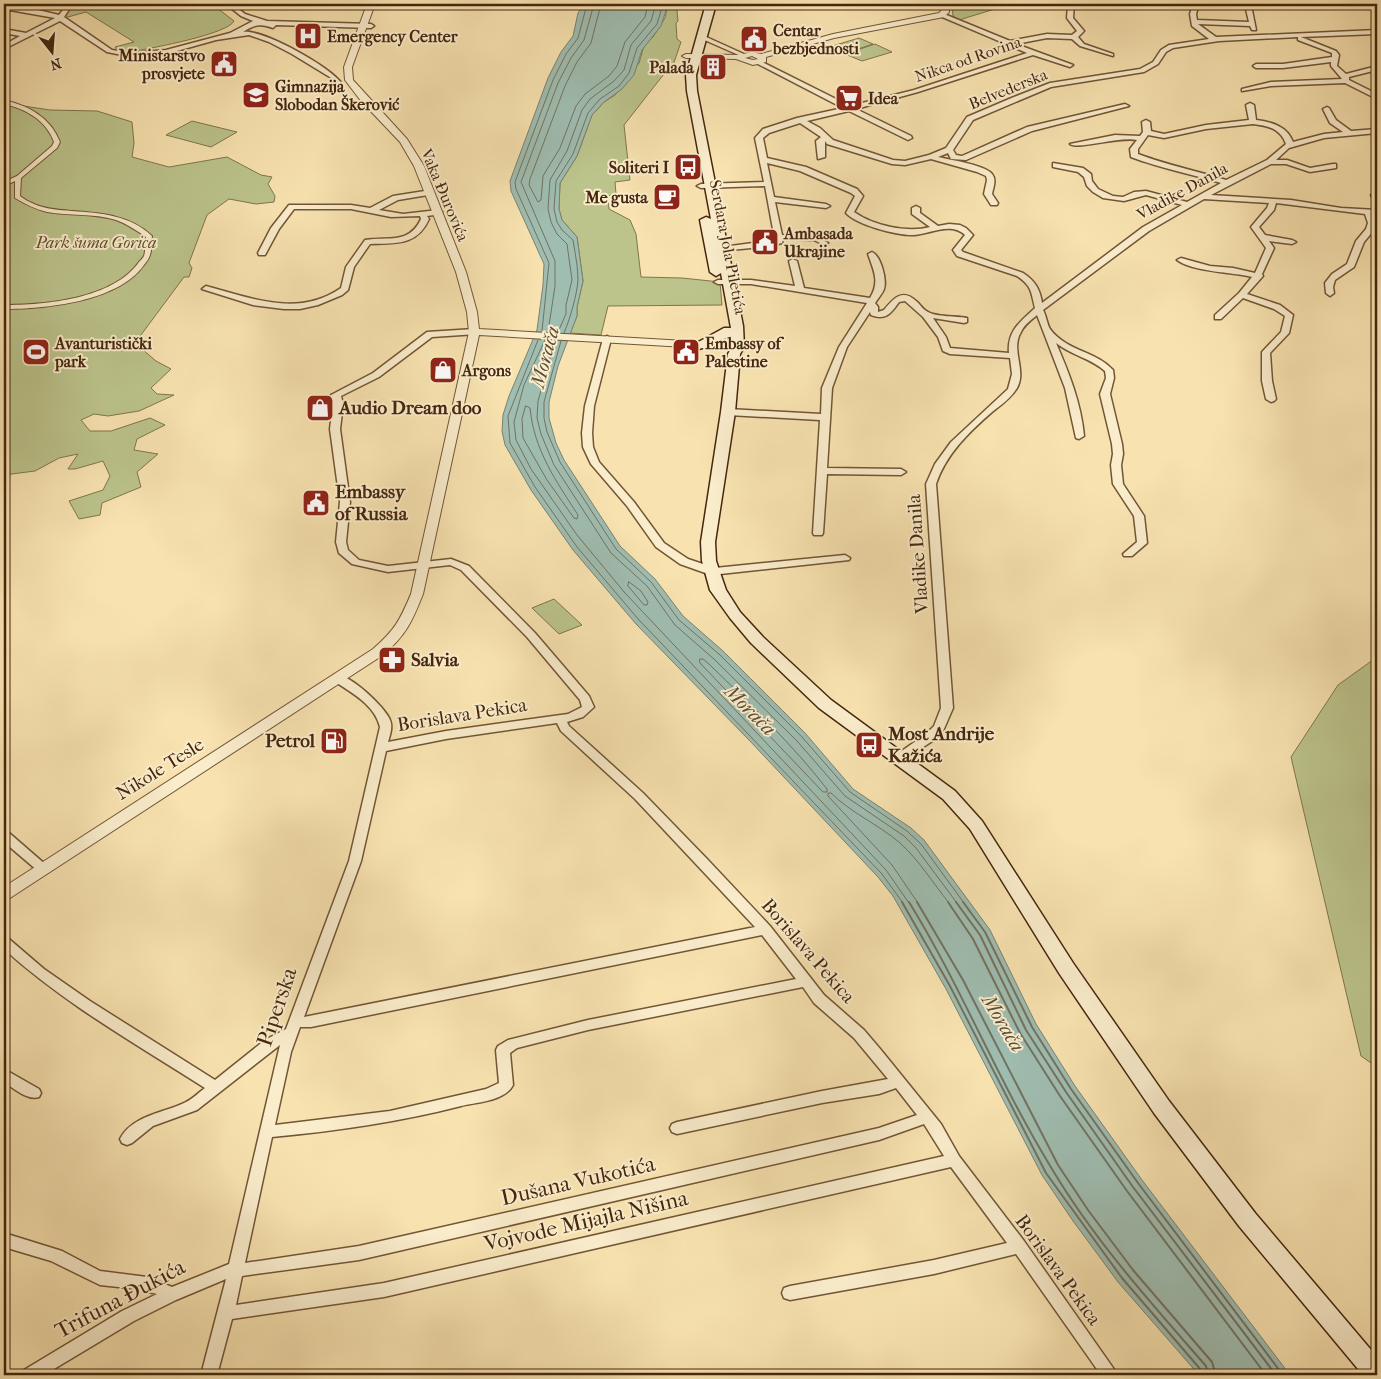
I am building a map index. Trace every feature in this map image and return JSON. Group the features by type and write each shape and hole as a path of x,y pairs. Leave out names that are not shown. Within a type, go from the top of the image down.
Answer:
{"main road":[{"path":"696,18 701,4"},
{"name":"Serdara Jola Piletića","path":"711,4 702,37 690,53 691,75 706,186 732,329 734,350"},
{"path":"1243,5 1259,4"},
{"name":"Serdara Jola Piletića","path":"706,186 723,249 723,282"},
{"path":"699,345 716,339 732,329"},
{"path":"734,350 728,412 708,542 711,571 718,590 726,603 762,645 826,704 946,793 971,819 1071,978 1206,1167 1288,1270 1377,1374"}],"street":[{"path":"4,47 60,18 68,7 75,4"},
{"path":"234,4 234,8 243,15 273,26 266,36 270,40"},
{"name":"Vaka Đurovića","path":"367,26 371,4"},
{"name":"Vaka Đurovića","path":"379,4 348,67 349,80 408,147 419,166 461,272 471,310 474,332"},
{"path":"1007,43 1047,36 1074,37 1081,31 1070,18 1071,4"},
{"path":"1196,4 1193,14 1195,26 1199,31 1214,39"},
{"path":"1312,4 1377,7"},
{"path":"5,5 60,18 86,33 110,51 120,54 158,53 226,36 269,31 295,24"},
{"path":"702,37 742,56 744,62 833,36 942,14 945,12 946,5"},
{"path":"1243,5 1253,24 1257,38"},
{"name":"Nikca od Rovina","path":"942,14 1033,53"},
{"path":"243,15 247,22 243,27 243,32 270,40 328,74 339,84"},
{"path":"1195,22 1253,24"},
{"path":"226,36 243,27 265,23 367,26"},
{"path":"4,31 26,35"},
{"name":"Belvederska","path":"949,150 970,120 1016,98 1050,85 1142,72 1156,63 1163,51 1171,46 1214,39 1377,32"},
{"path":"1074,37 1082,45 1111,56"},
{"path":"1292,37 1330,50 1336,55 1334,66 1346,78 1377,97"},
{"path":"690,53 742,56"},
{"path":"1033,53 1070,65"},
{"name":"Nikca od Rovina","path":"762,160 759,138 771,128 916,91 1033,53"},
{"path":"759,59 908,138"},
{"path":"1256,66 1283,66 1336,59"},
{"path":"1244,90 1271,84 1346,78 1377,68"},
{"path":"4,102 36,113 47,125 57,142 56,147 18,178 4,184"},
{"path":"1250,105 1253,122"},
{"path":"800,120 817,130 824,138 839,146 896,163 931,157 949,150 954,157 964,158 1030,129 1124,106"},
{"path":"1327,109 1333,121 1349,133"},
{"path":"1146,122 1144,136 1133,152 1138,157 1227,183"},
{"path":"1074,144 1091,143 1122,134 1167,136 1193,129 1253,122 1279,128 1286,133 1290,144 1349,133 1377,131"},
{"path":"821,156 820,141 824,138"},
{"name":"Vladike Danila","path":"900,758 930,737 939,728 947,708 943,628 931,484 933,476 936,466 953,446 1012,390 1018,376 1014,356 1014,337 1018,330 1039,309 1146,229 1227,183 1270,162 1290,144"},
{"path":"931,157 985,172 991,180 988,194 994,203"},
{"path":"723,249 771,244 779,241 780,237 762,160 803,169 854,191 859,196 850,213 851,215 871,223 909,233 953,227 966,230 970,235 958,247 958,252 967,258 1011,271 1025,278 1034,286 1044,327 1064,376 1079,424 1079,436"},
{"path":"1270,162 1287,162 1313,171 1333,166"},
{"path":"1056,165 1084,172 1088,176 1087,181 1091,187 1112,198 1121,199 1137,193 1147,193 1188,205"},
{"path":"4,306 28,308 80,299 104,292 129,278 149,252 150,243 149,236 127,220 101,213 78,213 47,209 23,202 17,197 18,178"},
{"path":"706,186 767,184"},
{"path":"371,211 396,198 425,193"},
{"path":"1377,194 1375,195 1377,200"},
{"path":"1203,197 1273,200 1377,212"},
{"path":"770,199 826,206"},
{"path":"1218,317 1243,296 1259,276 1270,248 1255,227 1271,208 1273,200"},
{"path":"262,254 275,228 292,207 351,207 391,215 438,212"},
{"path":"916,208 916,214 936,228"},
{"path":"1330,293 1329,285 1336,273 1351,265 1360,241 1370,230 1372,223 1368,212"},
{"path":"206,289 268,307 303,306 323,300 344,290 347,284 347,272 368,242 405,239 416,236 422,228 425,219 422,214"},
{"path":"780,237 816,238 824,243"},
{"path":"1262,237 1292,242"},
{"path":"818,534 828,388 832,372 846,341 882,286 872,254"},
{"path":"1181,260 1209,268 1233,270 1259,276"},
{"path":"793,262 800,288"},
{"path":"723,282 751,282 800,288 872,302"},
{"path":"1243,296 1278,307 1289,316 1285,333 1266,352 1267,381 1271,399"},
{"path":"872,302 874,313 884,315 887,314 896,300 908,298 913,301 926,315 942,337 946,349 950,351 1014,356"},
{"path":"926,315 964,320"},
{"path":"1044,327 1070,350 1102,363 1109,370 1110,378 1104,394 1117,444 1116,465 1118,484 1140,516 1142,543 1128,554"},
{"name":"Nikole Tesle","path":"4,894 378,652 398,634 412,610 424,566 474,332"},
{"path":"560,719 570,718 582,713 588,707 587,703 531,635 463,566 451,562 388,569 356,562 343,551 341,542 345,502 335,429 338,404 336,395 376,375 430,334 496,333 699,345 734,350"},
{"path":"604,339 587,416 590,453 596,464 637,512 644,527 660,545 690,565 711,571 845,558"},
{"path":"728,412 825,417"},
{"path":"822,471 901,472"},
{"name":"Piperska","path":"209,1375 226,1313 284,1052 355,861 386,727 384,716 374,705 338,678"},
{"name":"Borislava Pekica","path":"380,748 446,735 560,719 565,728 639,796 765,929 804,982 859,1034 928,1117 954,1160 1110,1375"},
{"path":"4,835 42,868"},
{"path":"128,1139 148,1122 192,1106 292,1028 312,1022 765,929"},
{"path":"4,942 39,973 77,1000 215,1088"},
{"path":"267,1132 385,1118 429,1110 494,1092 506,1084 503,1050 507,1046 531,1038 588,1025 804,982"},
{"path":"4,1075 34,1093"},
{"path":"677,1128 822,1097 879,1088 898,1082"},
{"name":"Dušana Vukotića","path":"235,1270 260,1268 369,1250 879,1134 928,1117"},
{"name":"Vojvode Mijajla Nišina","path":"226,1313 384,1290 954,1160"},
{"path":"4,1240 67,1261 86,1273 164,1288 170,1295"},
{"path":"790,1294 979,1258 1018,1246"},
{"name":"Trifuna Đukića","path":"30,1375 128,1316 170,1295 217,1275 235,1270"}],"green space":[{"path":"79,4 212,4 234,21 229,26 218,31 189,40 136,51 117,50 115,47 134,42 86,12 68,17 64,14 71,7 81,5"},
{"path":"668,4 679,4 677,11 678,21 676,23 677,39 681,42 670,74 664,74 624,125 630,180 615,182 616,194 608,196 609,209 630,220 636,234 641,277 682,278 720,282 722,305 608,306 601,335 570,333 577,316 577,307 583,281 577,237 562,220 559,209 560,183 577,156 592,115 604,102 615,95 639,63 644,46 653,37 665,18"},
{"path":"952,4 1011,4 959,20 953,16"},
{"path":"859,38 873,44 843,54 829,47"},
{"path":"875,44 892,52 862,61 845,54"},
{"name":"Park šuma Gorica","path":"4,103 50,110 97,111 132,122 134,143 132,157 169,167 227,157 261,175 272,177 268,184 275,196 274,202 256,204 229,199 207,215 189,263 192,268 189,277 184,277 135,343 156,361 171,369 151,388 157,394 174,395 139,411 108,416 94,414 81,420 90,431 111,431 150,418 165,425 137,439 134,450 158,454 137,472 141,487 102,503 100,515 79,519 69,501 103,490 110,476 103,461 75,469 68,469 78,454 59,458 35,471 4,475"},
{"path":"192,121 237,132 211,147 166,135"},
{"path":"554,599 582,625 559,634 532,608"},
{"path":"1377,657 1377,1067 1361,1056 1291,757 1338,685"}],"water":[{"name":"Morača","path":"584,4 668,4 661,26 642,50 634,75 622,89 604,102 592,115 577,156 560,183 559,209 562,220 577,237 583,281 577,307 577,316 558,366 549,402 549,418 556,443 564,460 620,546 655,579 683,616 723,651 805,733 853,789 911,828 924,840 990,930 1036,1024 1075,1086 1142,1180 1290,1375 1199,1375 1118,1282 1042,1175 946,989 893,896 878,877 749,740 636,624 573,550 531,490 505,445 502,431 503,415 537,330 544,264 511,191 510,181 548,78 561,52 573,36 578,13"}],"place":[{"name":"Emergency Center","path":"308,36"},
{"name":"Centar bezbjednosti","path":"754,39"},
{"name":"Ministarstvo prosvjete","path":"224,64"},
{"name":"Palada","path":"713,67"},
{"name":"Gimnazija Slobodan Škerović","path":"256,95"},
{"name":"Idea","path":"849,98"},
{"name":"Soliteri I","path":"688,167"},
{"name":"Me gusta","path":"667,197"},
{"name":"Ambasada Ukrajine","path":"765,242"},
{"name":"Avanturistički park","path":"36,352"},
{"name":"Embassy of Palestine","path":"686,352"},
{"name":"Argons","path":"443,370"},
{"name":"Audio Dream doo","path":"320,408"},
{"name":"Embassy of Russia","path":"316,503"},
{"name":"Salvia","path":"392,660"},
{"name":"Petrol","path":"334,741"},
{"name":"Most Andrije Kažića","path":"869,745"}]}
